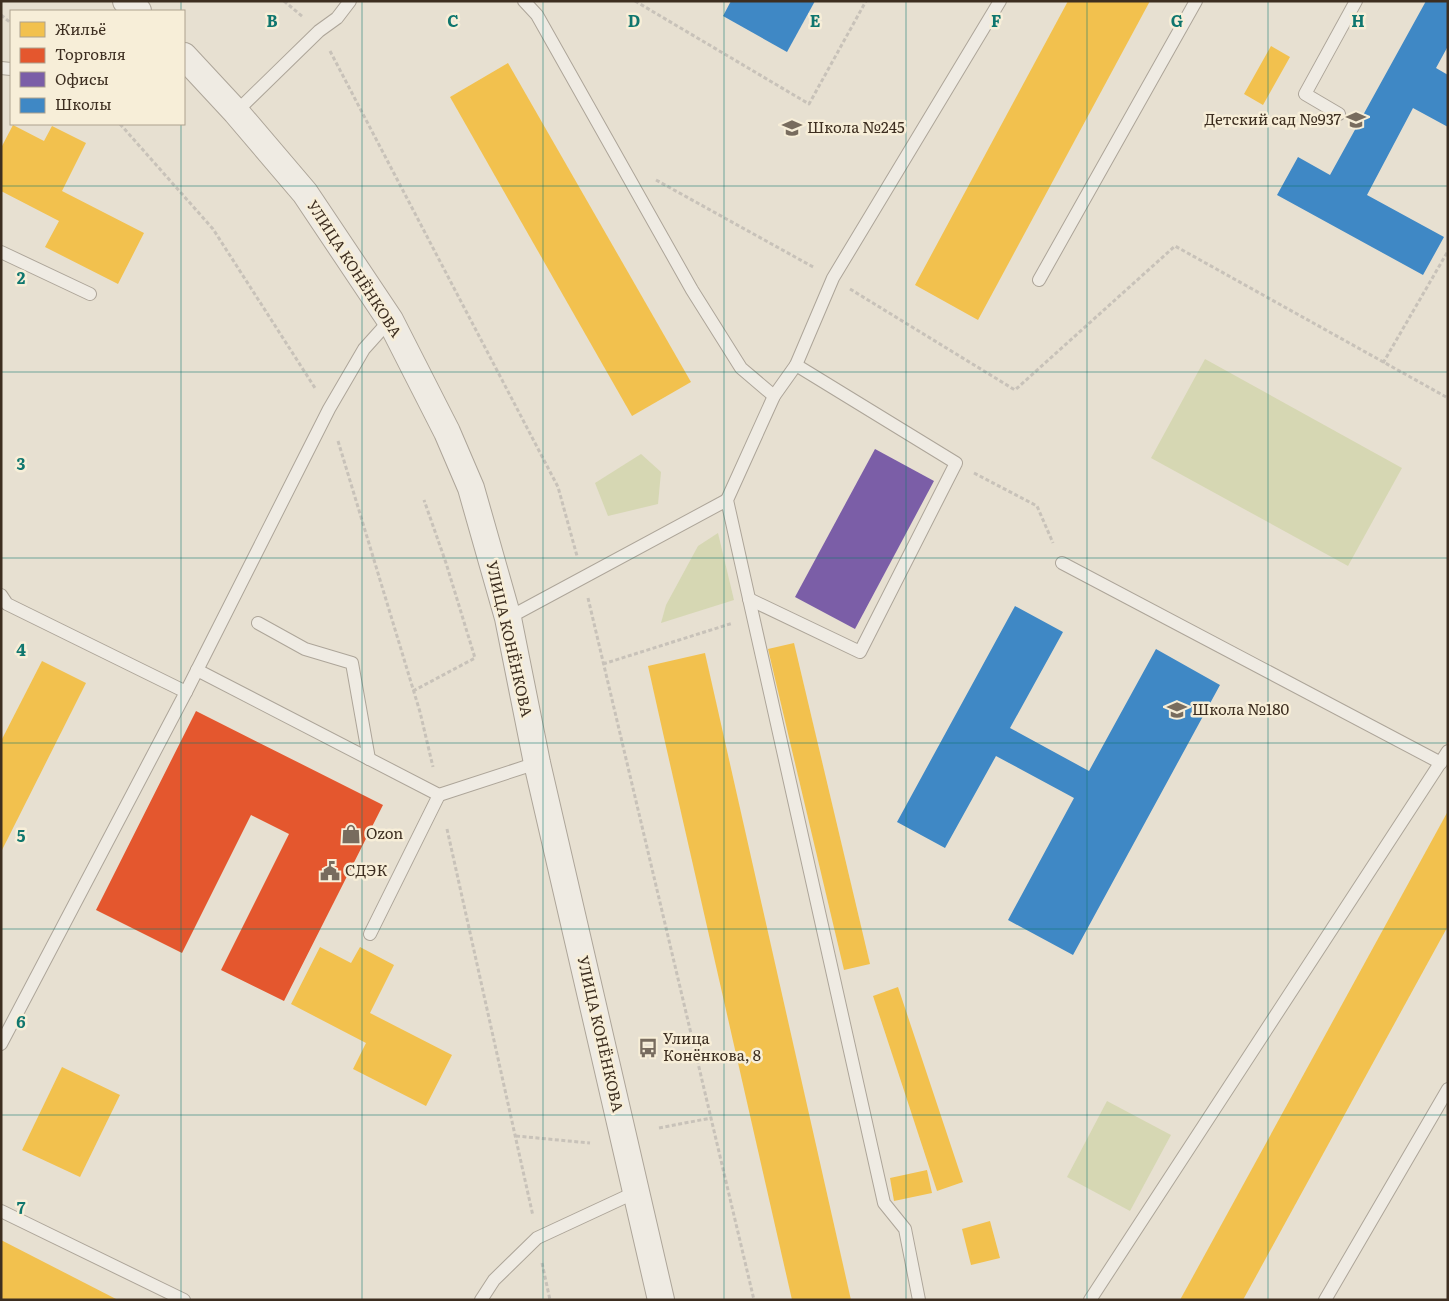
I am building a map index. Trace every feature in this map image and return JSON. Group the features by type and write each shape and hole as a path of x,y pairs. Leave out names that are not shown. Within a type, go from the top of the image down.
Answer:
{"street":[{"path":"126,1 137,10"},
{"name":"УЛИЦА КОНЁНКОВА","path":"185,57 236,112 305,193 390,320 447,432 471,488 508,618 537,763 661,1300"}],"lane":[{"path":"236,112 319,31 337,18 350,1"},
{"path":"524,1 536,15 702,306 741,368 774,396"},
{"path":"919,1300 905,1229 884,1203 727,500 774,396 796,365 833,278 1000,1"},
{"path":"1039,280 1196,1"},
{"path":"1339,114 1305,94 1356,1"},
{"path":"1,252 90,294"},
{"path":"1,1044 186,692 329,409 364,349 390,320"},
{"path":"749,599 860,652 956,463 796,365"},
{"path":"508,618 727,500"},
{"path":"1062,563 1441,762"},
{"path":"3,604 186,692"},
{"path":"258,623 305,649 352,663 368,759"},
{"path":"197,670 439,796"},
{"path":"1090,1300 1448,751"},
{"path":"370,934 439,796 537,763"},
{"path":"1325,1300 1448,1088"},
{"path":"481,1300 494,1280 537,1238 636,1192"},
{"path":"1,1211 184,1300"}],"path":[{"path":"635,1 809,104 866,1"},
{"path":"319,31 558,487 583,577 604,664 754,1300"},
{"path":"121,125 212,229 329,409 413,691 439,796 516,1136 550,1300"},
{"path":"1384,363 1448,251"},
{"path":"956,463 1037,506 1062,563"},
{"path":"413,691 475,658 446,563 424,500"},
{"path":"604,664 753,616"},
{"path":"659,1128 711,1118"},
{"path":"516,1136 590,1143"}],"green space":[{"path":"1205,359 1402,468 1348,566 1151,458"},
{"path":"641,454 661,472 658,504 608,516 595,483"},
{"path":"718,533 734,600 661,623 666,605 698,546"},
{"path":"1107,1101 1171,1135 1130,1211 1067,1177"}],"building: Жильё":[{"path":"1068,1 1150,1 978,320 915,285"},
{"path":"1271,46 1290,57 1263,105 1244,94"},
{"path":"508,63 691,382 632,416 450,97"},
{"path":"13,125 44,141 52,126 86,143 62,191 144,233 118,284 45,247 59,221 1,191 1,148"},
{"path":"794,643 870,964 844,970 768,649"},
{"path":"705,653 851,1300 792,1300 665,742 648,666"},
{"path":"42,661 86,683 1,852 1,741"},
{"path":"1448,811 1448,926 1243,1300 1180,1300"},
{"path":"320,947 351,963 360,947 394,965 370,1013 452,1055 426,1106 353,1069 366,1043 291,1004"},
{"path":"898,987 963,1182 937,1191 873,996"},
{"path":"62,1067 120,1095 80,1177 22,1150"},
{"path":"927,1170 932,1193 894,1201 890,1178"},
{"path":"990,1221 1000,1258 971,1265 962,1229"},
{"path":"1,1240 118,1300 1,1300"}],"building: Торговля":[{"path":"196,711 383,805 284,1001 221,970 289,834 251,815 182,953 96,910"}],"building: Офисы":[{"path":"875,449 934,481 855,629 795,597"}],"building: Школы":[{"path":"731,1 815,1 787,52 723,16"},
{"path":"1426,1 1448,1 1448,46 1436,68 1448,75 1448,127 1413,108 1367,195 1444,237 1423,275 1277,195 1298,157 1330,175"},
{"path":"1015,606 1063,632 1010,728 1089,771 1156,649 1220,685 1073,955 1008,920 1074,798 996,756 945,848 897,822"}],"place":[{"name":"Детский сад №937","path":"1356,120"},
{"name":"Школа №245","path":"792,128"},
{"name":"Школа №180","path":"1177,710"},
{"name":"Ozon","path":"351,834"},
{"name":"СДЭК","path":"330,871"},
{"name":"Улица Конёнкова, 8","path":"648,1048"}]}
